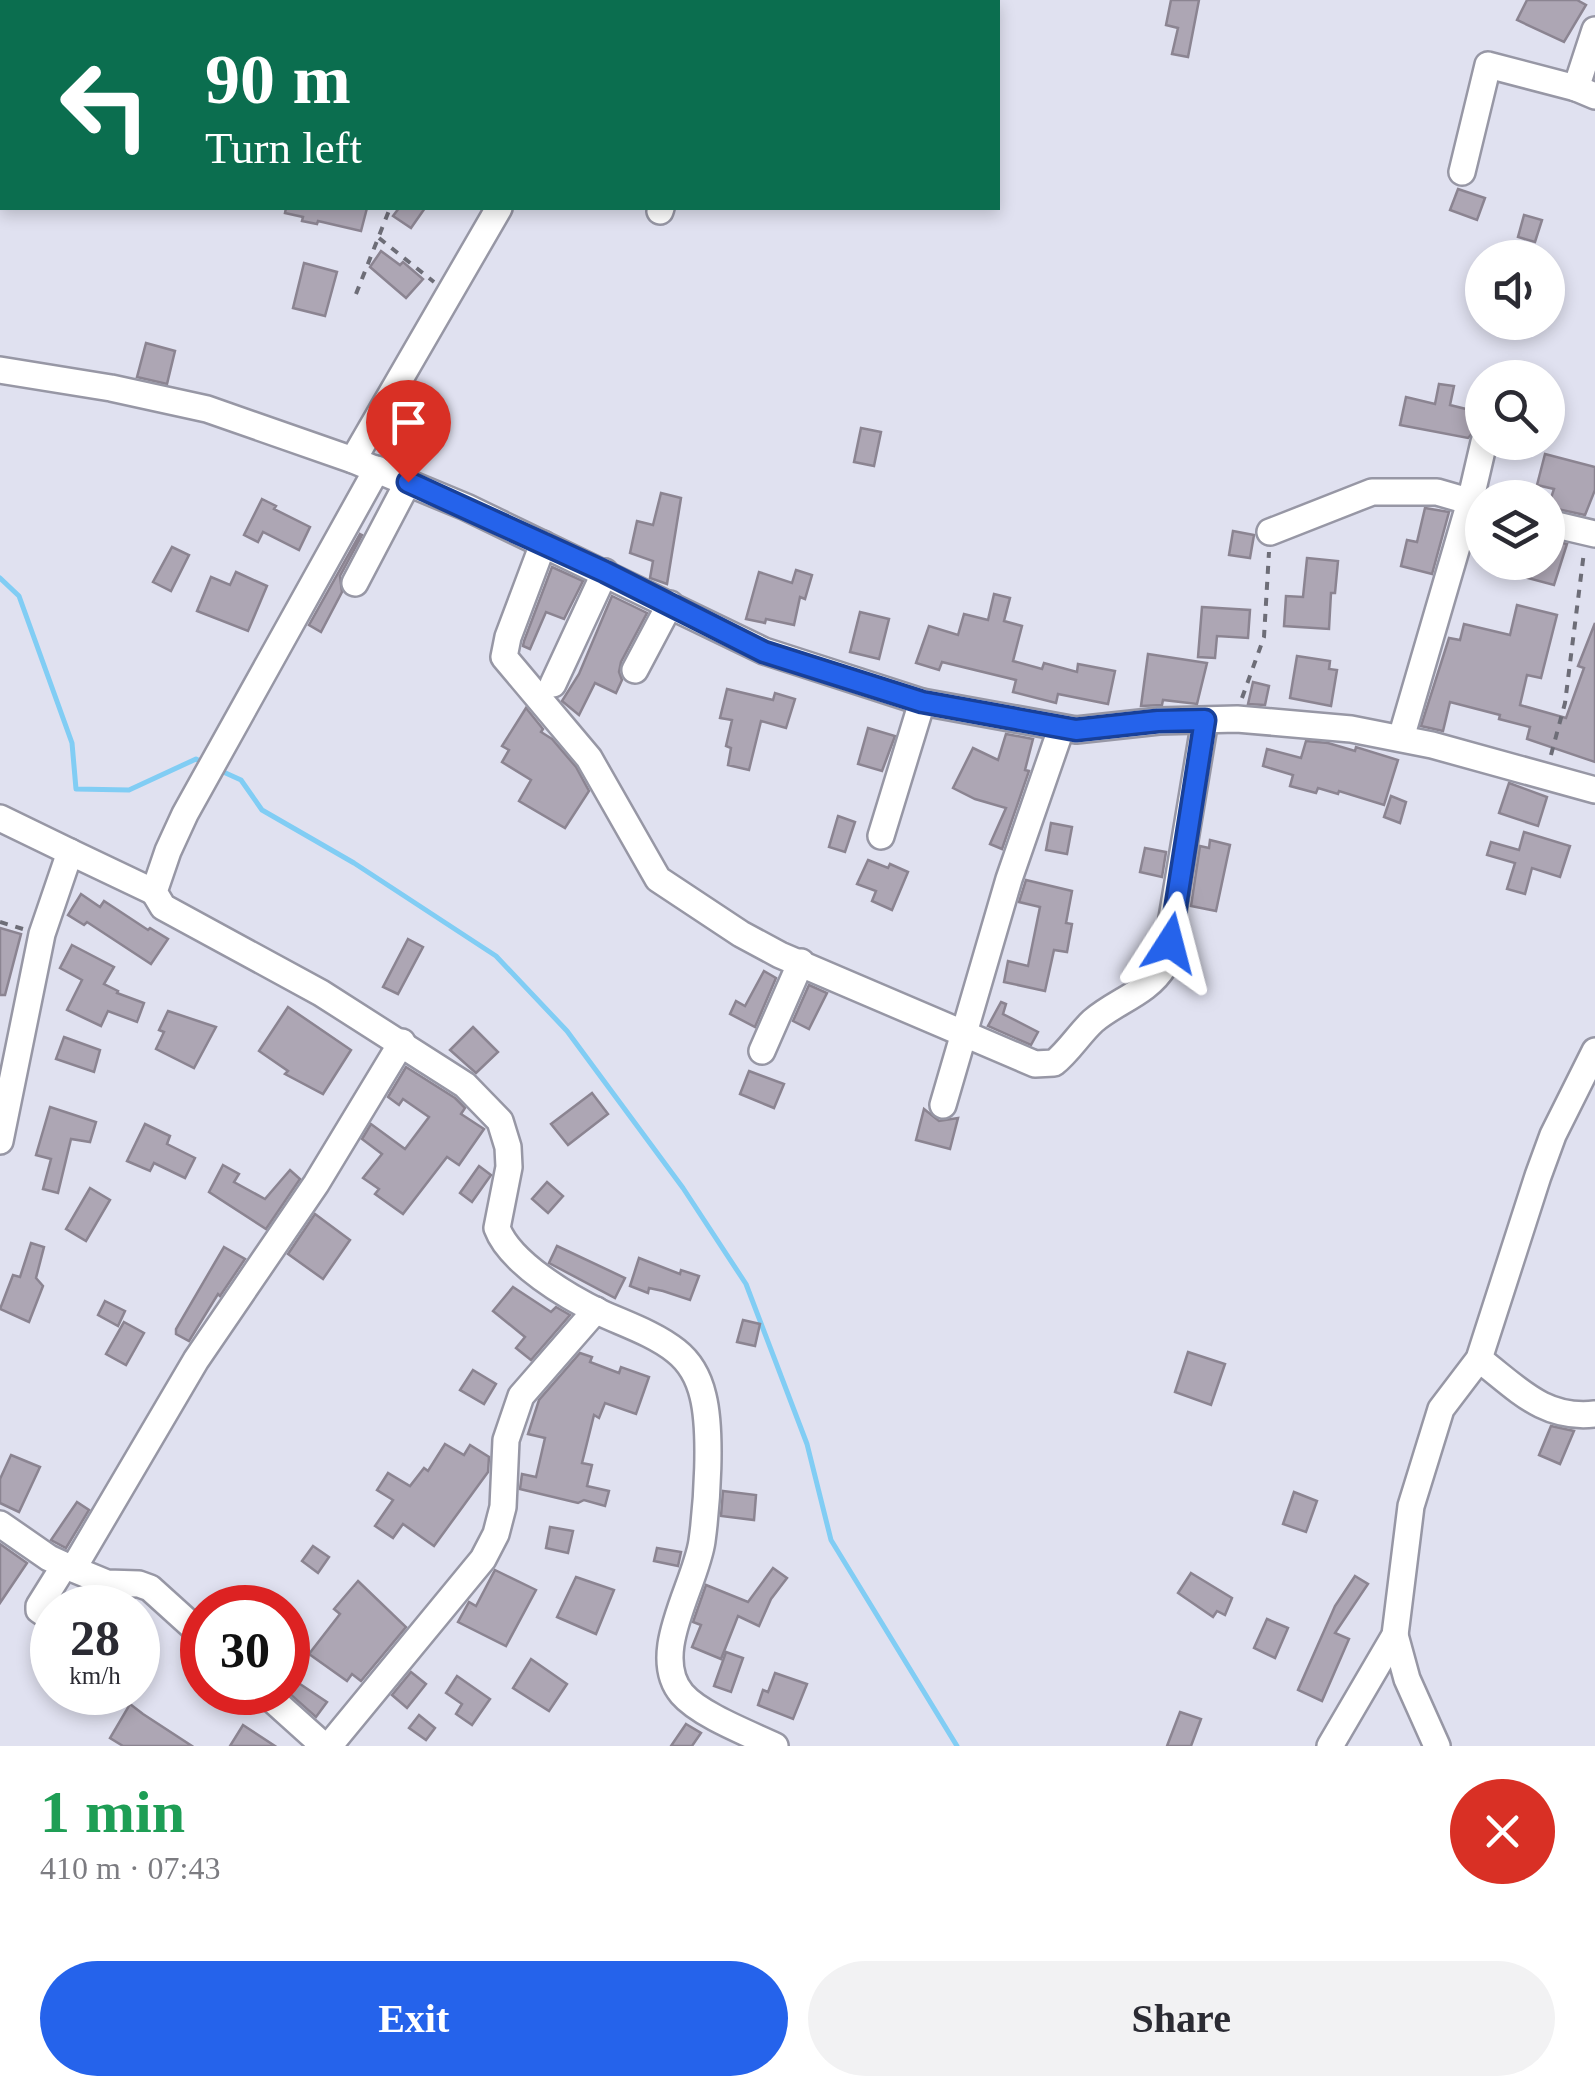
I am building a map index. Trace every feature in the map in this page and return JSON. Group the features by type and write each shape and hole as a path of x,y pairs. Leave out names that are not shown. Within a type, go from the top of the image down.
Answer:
{"street":[{"path":"1462,172 1488,65 1586,92 1595,30"},
{"path":"154,892 168,851 199,789 285,638 365,464 450,294 498,210"},
{"path":"0,370 207,409 365,464 605,572 764,652 922,702 1061,729 1205,720 1352,729 1401,738 1595,790"},
{"path":"355,583 408,482"},
{"path":"1270,532 1372,492 1437,492 1465,500"},
{"path":"1565,527 1591,534"},
{"path":"1401,738 1465,537"},
{"path":"543,544 504,658 589,758 658,879 741,934 1035,1064 1054,1062 1108,1008 1160,974 1170,943 1205,720"},
{"path":"554,684 605,572"},
{"path":"635,670 670,604"},
{"path":"881,836 922,702"},
{"path":"943,1106 1009,879 1061,729"},
{"path":"0,818 154,892 163,907 269,962 402,1042 465,1085 500,1121 509,1167 497,1214 496,1228 501,1240 512,1254 596,1310 677,1351 695,1373 704,1398 706,1477 702,1544 671,1646 669,1669 679,1692 691,1703 775,1746"},
{"path":"0,1142 42,934 70,852"},
{"path":"762,1051 801,962"},
{"path":"55,1585 196,1360 316,1184 402,1042"},
{"path":"1330,1746 1394,1635 1411,1506 1441,1409 1478,1359 1553,1135 1595,1051"},
{"path":"291,1715 327,1746 483,1559 496,1534 503,1507 506,1440 520,1396 596,1310"},
{"path":"1478,1359 1556,1413 1595,1414"},
{"path":"0,1524 68,1568 107,1583 150,1588 180,1616"},
{"path":"1394,1635 1407,1679 1436,1746"}],"path":[{"path":"356,294 389,210"},
{"path":"379,238 450,294"},
{"path":"1236,720 1264,637 1270,532"},
{"path":"1546,775 1565,702 1591,534"}],"building":[{"path":"1171,0 1199,0 1188,57 1172,54 1178,28 1166,25"},
{"path":"1527,0 1577,0 1586,5 1564,42 1517,20"},
{"path":"1458,189 1485,198 1477,220 1450,210"},
{"path":"366,210 361,231 302,221 303,217 285,213"},
{"path":"398,210 424,210 411,228 393,216"},
{"path":"1524,215 1542,220 1536,240 1518,237"},
{"path":"381,251 400,265 403,262 423,279 406,298 370,267"},
{"path":"304,263 337,272 325,316 293,308"},
{"path":"146,343 175,351 167,384 137,377"},
{"path":"1439,384 1454,386 1450,405 1465,409 1465,437 1400,425 1406,397 1435,404"},
{"path":"861,428 881,432 874,466 854,462"},
{"path":"1565,459 1595,467 1595,490 1585,515 1565,511 1565,480 1538,480 1543,460"},
{"path":"661,493 681,498 667,584 650,578 653,561 630,553 637,521 653,525"},
{"path":"262,499 310,527 299,550 263,532 258,542 244,535"},
{"path":"1425,508 1449,512 1432,574 1401,566 1407,540 1417,542"},
{"path":"1233,531 1254,535 1250,558 1229,555"},
{"path":"360,534 340,576 342,592 321,632 309,625"},
{"path":"172,547 189,555 171,591 153,582"},
{"path":"1307,558 1338,561 1329,629 1284,626 1286,596 1303,597"},
{"path":"552,567 583,581 564,619 546,612 530,649 523,646 524,641"},
{"path":"796,570 812,575 805,599 800,597 794,625 746,619 759,572 792,583"},
{"path":"236,572 267,586 248,631 197,611 211,577 230,585"},
{"path":"994,594 1010,598 1004,621 1022,626 1013,661 1042,669 1044,663 1077,672 1078,664 1115,671 1108,704 1058,694 1056,703 1013,692 1016,680 942,662 939,670 916,663 929,626 958,635 964,614 988,620"},
{"path":"612,596 647,613 621,662 622,680 616,693 595,683 579,715 562,701 579,674"},
{"path":"1517,605 1557,615 1541,678 1527,675 1520,705 1566,718 1584,668 1578,666 1595,623 1595,762 1527,739 1530,727 1450,702 1443,731 1421,726 1449,638 1460,640 1464,624 1510,635"},
{"path":"1202,607 1250,610 1248,638 1217,636 1215,658 1198,657"},
{"path":"860,612 889,619 879,659 850,652"},
{"path":"1148,654 1207,663 1197,704 1163,700 1162,705 1141,706"},
{"path":"1297,656 1330,661 1329,669 1337,670 1331,706 1290,698"},
{"path":"1253,682 1269,686 1265,705 1248,704"},
{"path":"727,689 773,700 775,693 795,699 786,728 761,721 749,770 728,765 731,748 726,746 732,720 720,718"},
{"path":"526,708 543,729 541,732 576,767 589,791 565,828 519,801 531,780 502,762 509,750 502,746"},
{"path":"868,728 895,736 882,771 858,764"},
{"path":"1006,734 1033,739 1025,770 1029,771 1002,849 990,844 1006,808 953,788 973,748 998,760"},
{"path":"1306,741 1355,751 1356,747 1398,760 1384,805 1339,791 1338,794 1318,788 1316,793 1290,786 1293,775 1263,766 1267,749 1301,758"},
{"path":"1509,783 1547,797 1538,826 1499,813"},
{"path":"1391,796 1406,802 1400,823 1384,817"},
{"path":"838,816 855,822 845,852 829,847"},
{"path":"1051,823 1072,827 1067,854 1046,850"},
{"path":"1524,832 1570,846 1560,877 1532,868 1525,894 1507,889 1515,863 1487,855 1491,842 1519,850"},
{"path":"1210,840 1230,845 1216,911 1191,906 1200,846 1209,848"},
{"path":"1145,848 1166,852 1162,877 1140,872"},
{"path":"868,860 908,872 892,910 872,901 876,891 857,884"},
{"path":"1026,880 1072,891 1066,923 1072,924 1067,952 1054,950 1045,991 1004,982 1008,961 1028,966 1040,907 1019,902"},
{"path":"81,894 100,907 104,901 168,939 151,964 87,922 84,925 68,915"},
{"path":"0,928 21,934 5,995 0,995"},
{"path":"408,939 423,947 398,994 383,987"},
{"path":"72,945 114,967 104,984 144,1003 137,1022 108,1011 101,1026 67,1010 82,980 60,968"},
{"path":"764,971 776,978 755,1027 730,1014 736,1001 745,1006"},
{"path":"809,985 827,993 809,1029 793,1021"},
{"path":"1001,1002 1006,1004 1003,1014 1038,1032 1031,1045 988,1026"},
{"path":"288,1007 351,1050 323,1094 285,1074 288,1071 259,1051"},
{"path":"168,1011 216,1027 194,1068 156,1049"},
{"path":"473,1027 498,1052 476,1073 450,1050"},
{"path":"64,1037 100,1050 94,1072 56,1059"},
{"path":"406,1067 455,1098 465,1108 461,1114 484,1129 459,1165 447,1157 403,1214 375,1194 379,1189 363,1178 382,1154 362,1139 371,1124 405,1149 429,1117 403,1099 399,1105 388,1097"},
{"path":"749,1071 784,1084 774,1108 740,1094"},
{"path":"592,1093 608,1114 568,1145 551,1124"},
{"path":"50,1107 96,1122 90,1142 71,1139 58,1193 43,1189 51,1159 36,1155"},
{"path":"924,1109 939,1121 958,1118 950,1149 916,1140"},
{"path":"145,1124 170,1136 167,1144 195,1158 185,1178 154,1163 150,1171 127,1161"},
{"path":"223,1165 239,1174 234,1182 265,1199 290,1170 300,1179 266,1229 209,1192"},
{"path":"479,1166 491,1175 472,1202 460,1193"},
{"path":"547,1182 563,1196 548,1213 532,1199"},
{"path":"90,1188 110,1200 86,1241 66,1229"},
{"path":"315,1214 350,1240 323,1279 288,1254"},
{"path":"31,1243 44,1247 36,1278 43,1286 29,1322 0,1309 13,1275 20,1277"},
{"path":"557,1246 625,1278 615,1298 549,1263"},
{"path":"224,1247 245,1259 189,1341 176,1334 176,1329"},
{"path":"639,1258 680,1274 681,1270 699,1276 690,1300 630,1286"},
{"path":"513,1287 551,1312 556,1307 570,1315 531,1360 516,1348 525,1337 493,1311"},
{"path":"105,1301 125,1311 118,1326 98,1315"},
{"path":"743,1320 760,1324 755,1346 737,1342"},
{"path":"124,1322 144,1333 126,1365 106,1354"},
{"path":"1188,1352 1225,1364 1211,1405 1175,1392"},
{"path":"580,1353 592,1357 590,1362 619,1373 621,1367 649,1377 636,1414 605,1403 599,1418 594,1415 582,1463 592,1465 587,1486 609,1491 605,1506 520,1489 522,1474 536,1477 545,1438 528,1434 539,1400"},
{"path":"473,1370 496,1384 484,1404 460,1390"},
{"path":"1551,1426 1574,1431 1560,1464 1539,1455"},
{"path":"445,1444 464,1455 470,1445 489,1457 488,1472 434,1546 403,1524 393,1538 375,1526 393,1500 377,1490 388,1473 410,1486 424,1468 428,1471"},
{"path":"11,1455 40,1467 19,1512 0,1503 0,1479"},
{"path":"723,1491 756,1495 754,1520 721,1516"},
{"path":"1294,1492 1317,1501 1306,1532 1283,1524"},
{"path":"77,1502 89,1510 66,1548 51,1540"},
{"path":"550,1527 573,1531 568,1553 546,1548"},
{"path":"0,1544 27,1563 0,1603"},
{"path":"313,1546 329,1557 318,1573 302,1561"},
{"path":"657,1548 681,1552 678,1566 654,1561"},
{"path":"773,1568 787,1578 771,1599 759,1626 738,1616 721,1659 692,1647 701,1625 693,1622 706,1585 748,1602"},
{"path":"495,1570 536,1590 506,1646 458,1622 469,1602 476,1606"},
{"path":"1191,1573 1232,1598 1225,1615 1217,1611 1213,1617 1178,1593"},
{"path":"1355,1576 1368,1584 1335,1633 1349,1639 1322,1701 1298,1690 1335,1606"},
{"path":"576,1577 614,1590 596,1634 557,1617"},
{"path":"358,1581 406,1627 361,1681 352,1674 347,1681 310,1655 340,1614 334,1609"},
{"path":"1267,1619 1288,1628 1275,1658 1254,1648"},
{"path":"726,1652 743,1658 731,1692 714,1686"},
{"path":"531,1659 567,1684 549,1711 513,1688"},
{"path":"411,1672 426,1684 407,1708 392,1695"},
{"path":"775,1673 807,1684 793,1719 758,1705"},
{"path":"457,1676 490,1699 472,1725 456,1714 462,1704 446,1693"},
{"path":"310,1691 327,1702 316,1717 310,1712"},
{"path":"1180,1712 1201,1719 1191,1746 1167,1746"},
{"path":"124,1715 145,1715 192,1746 123,1746 110,1738"},
{"path":"419,1715 435,1728 426,1740 409,1728"},
{"path":"686,1724 701,1733 692,1746 671,1746"},
{"path":"243,1725 275,1746 230,1746"}],"waterway":[{"path":"0,578 19,596 72,743 76,789 129,790 196,759 204,763"},
{"path":"219,770 241,780 262,810 354,863 496,956 567,1031 683,1188 746,1284 807,1444 831,1540 957,1746"}],"route":[{"path":"408,482 605,572 764,652 922,702 1076,730 1205,720 1170,943"}]}
